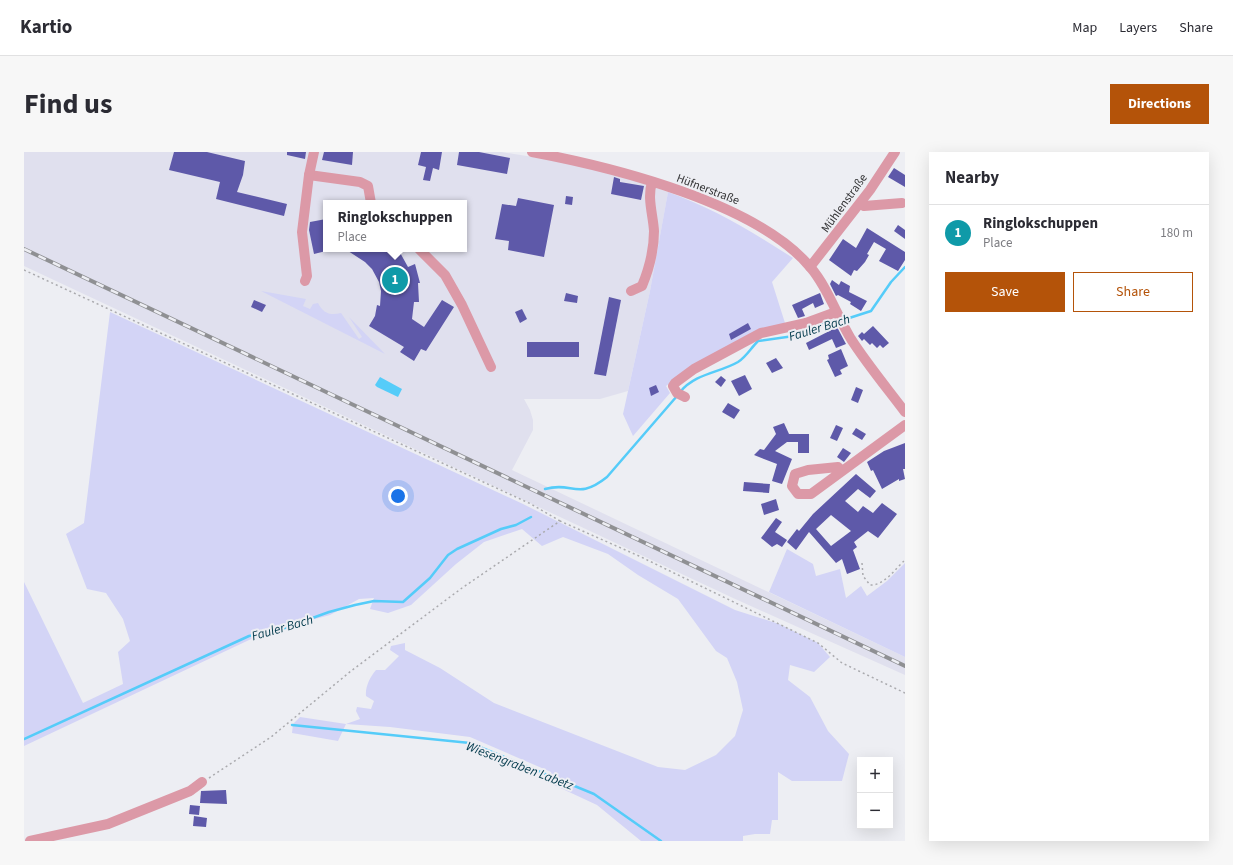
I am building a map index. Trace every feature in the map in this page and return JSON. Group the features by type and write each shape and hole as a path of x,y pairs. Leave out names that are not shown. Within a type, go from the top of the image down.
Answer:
{"street":[{"path":"304,281 307,276 302,232 309,175 314,152"},
{"name":"Hüfnerstraße","path":"532,152 602,168 652,182 709,203 750,221 788,246 810,267 862,355 905,412"},
{"name":"Mühlenstraße","path":"810,267 860,204 895,152"},
{"path":"309,175 360,182 368,186 370,200"},
{"path":"631,291 642,286 647,275 651,256 654,231 649,198 652,182"},
{"path":"860,204 864,206 902,203"},
{"path":"422,252 445,275 462,305 491,367"},
{"path":"685,397 677,393 673,386 700,366 761,333 806,323 837,314"},
{"path":"842,471 905,425"},
{"path":"30,841 108,824 190,791 202,782"}],"path":[{"path":"24,270 531,504 560,521 639,556 818,643 842,664 905,693"},
{"path":"202,782 271,737 351,671 462,588 560,521"},
{"path":"862,563 863,576 866,582 874,585 886,579 905,560"}],"shaded area":[{"path":"24,152 501,152 558,161 621,176 668,192 650,291 628,391 600,399 524,399 533,420 533,430 512,470 905,657 905,675 733,598 24,266"},
{"path":"668,192 717,213 793,258 772,282 785,323 689,369 666,386 670,393 633,436 623,414 650,291"},
{"path":"261,291 306,299 303,306 310,309 313,304 318,303 327,313 341,313 359,339 362,337 349,317 385,354"},
{"path":"110,312 523,504 735,610 779,624 818,643 830,657 814,672 790,665 788,680 810,697 828,731 849,754 842,781 792,781 778,772 778,820 772,820 770,834 743,836 743,841 641,841 597,805 554,785 551,772 470,737 390,727 346,724 360,719 356,711 357,707 371,709 374,701 366,696 366,689 370,679 376,670 385,670 399,656 390,650 391,646 405,643 405,650 440,668 494,703 658,767 685,770 716,755 735,736 743,710 737,682 727,658 716,651 678,599 638,575 608,554 563,537 542,546 522,529 484,542 456,564 411,605 388,613 370,609 374,598 359,599 330,615 266,632 24,746 24,582 83,703 123,684 118,652 130,641 123,619 106,593 87,589 66,534 84,523"},
{"path":"787,549 813,564 816,576 840,569 846,598 861,586 867,596 887,581 905,563 905,657 769,592"},
{"path":"300,717 346,724 338,741 292,733 293,724"}],"water":[{"path":"380,377 402,389 398,397 375,385"}],"building":[{"path":"174,152 207,152 245,161 243,175 237,192 287,204 284,216 216,199 220,182 169,170"},
{"path":"287,152 306,152 305,159 287,155"},
{"path":"324,152 353,152 352,165 322,160"},
{"path":"421,152 442,152 439,170 433,168 430,181 423,180 426,167 418,165"},
{"path":"459,152 479,152 510,158 507,174 457,165"},
{"path":"894,168 905,175 905,187 888,177"},
{"path":"614,177 620,179 620,182 644,186 641,200 611,194"},
{"path":"566,196 573,197 572,205 565,204"},
{"path":"518,198 554,205 544,257 508,250 509,241 495,239 502,204 516,206"},
{"path":"323,220 323,252 314,254 309,230 310,222"},
{"path":"898,225 905,230 905,239 894,231"},
{"path":"867,228 905,252 905,260 898,271 879,261 886,249 874,242 867,254 869,255 865,262 857,271 854,270 851,276 829,260 843,239 856,248"},
{"path":"350,252 400,252 408,267 415,264 420,283 418,283 419,302 414,302 412,319 424,327 442,300 454,307 426,351 421,349 414,361 400,352 404,347 369,326 375,316 377,305 380,306 381,291 379,282 372,269 365,262"},
{"path":"832,280 839,285 841,281 850,286 849,292 867,301 861,311 850,304 851,302 838,295 836,296 830,284"},
{"path":"566,293 578,296 577,303 564,301"},
{"path":"820,293 824,304 815,308 813,303 802,309 805,316 798,318 792,305"},
{"path":"609,297 621,300 606,376 594,374"},
{"path":"254,300 266,305 262,312 251,307"},
{"path":"522,309 527,319 520,323 515,312"},
{"path":"748,323 751,329 731,340 729,334"},
{"path":"873,326 889,343 883,348 880,345 877,348 872,343 870,345 864,339 862,341 858,336 862,332 864,334"},
{"path":"837,327 846,344 836,348 832,339 809,350 806,343"},
{"path":"527,342 579,342 579,357 527,357"},
{"path":"841,349 848,366 840,370 842,374 835,377 827,360 829,359 828,355"},
{"path":"776,358 783,368 772,373 766,363"},
{"path":"745,375 752,389 739,396 731,381"},
{"path":"721,376 726,380 721,387 715,382"},
{"path":"656,385 659,392 651,396 649,388"},
{"path":"856,387 863,390 858,403 851,400"},
{"path":"728,403 740,410 734,419 722,412"},
{"path":"784,423 789,434 809,434 809,453 798,453 798,442 787,442 775,451 792,459 782,484 772,481 777,464 754,455 760,449 764,450 776,434 773,427"},
{"path":"836,425 843,428 837,441 830,438"},
{"path":"856,428 866,434 862,440 852,434"},
{"path":"905,443 905,469 903,469 905,479 899,481 899,479 882,489 873,470 871,471 867,462 884,451"},
{"path":"843,448 851,453 844,462 837,457"},
{"path":"856,474 876,491 870,498 858,489 845,501 858,512 863,506 873,513 882,503 897,514 878,538 868,531 854,542 857,547 853,550 860,569 847,574 842,559 836,563 809,532 796,550 787,542 797,529 799,531 813,514","holes":["831,515 851,531 831,546 816,529"]},
{"path":"744,482 770,484 769,493 743,491"},
{"path":"776,499 779,510 764,515 761,504"},
{"path":"776,518 782,522 775,532 787,540 782,547 777,544 772,547 761,538"},
{"path":"226,790 227,804 200,803 201,791"},
{"path":"190,805 200,806 199,815 189,814"},
{"path":"194,816 207,818 206,827 193,826"}],"waterway":[{"name":"Fauler Bach","path":"843,320 871,311 891,282 905,267"},
{"name":"Fauler Bach","path":"680,392 700,377 738,362 758,341 801,335 824,324 838,321"},
{"name":"Fauler Bach","path":"545,489 554,487 575,489 589,488 607,477 677,396"},
{"name":"Fauler Bach","path":"24,739 249,636 282,629 329,612 355,605 374,601 403,602 430,578 448,555 457,549 501,529 516,525 531,517"},
{"name":"Wiesengraben Labetz","path":"292,725 470,743 594,794 661,841"}],"railway":[{"path":"24,249 905,666"}],"place":[{"name":"Ringlokschuppen","path":"395,280"}]}
